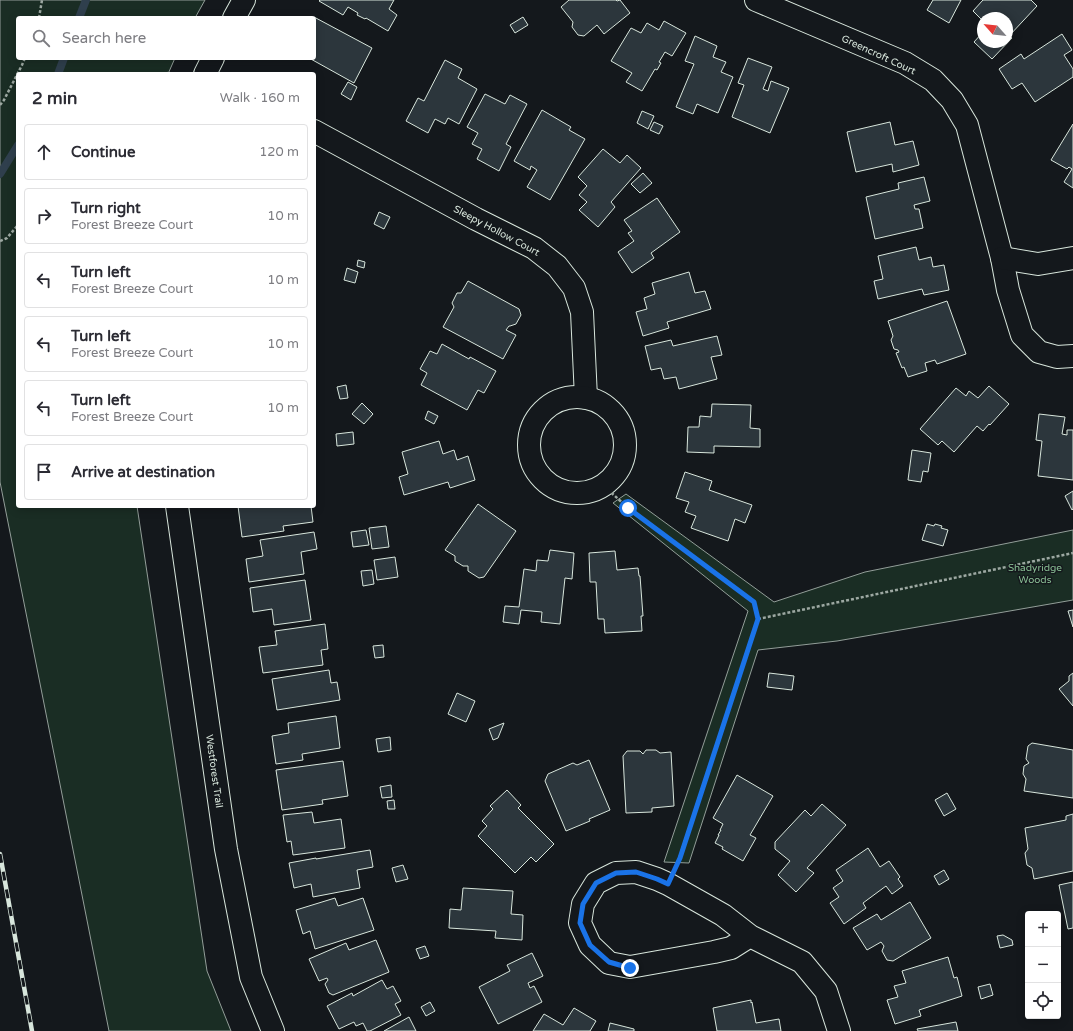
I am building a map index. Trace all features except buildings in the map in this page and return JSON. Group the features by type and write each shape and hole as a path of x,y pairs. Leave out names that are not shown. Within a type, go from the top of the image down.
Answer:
{"street":[{"path":"235,16 244,0"},
{"name":"Greencroft Court","path":"756,0 905,64 933,80 952,100 967,125 1002,258 1008,290 1022,335 1039,352 1057,357 1073,356"},
{"path":"206,72 212,60"},
{"name":"Sleepy Hollow Court","path":"316,132 534,248 557,266 574,288 582,312 586,398"},
{"path":"1002,258 1038,264 1073,258"},
{"path":"570,397 586,398 601,403 614,414 624,433 626,444 624,460 616,474 604,486 590,492 574,493 559,490 546,482 536,470 530,455 530,440 534,425 543,412 555,402 570,397"},
{"name":"Westforest Trail","path":"177,508 226,849 251,977 273,1031"},
{"path":"750,936 732,948 630,968 609,962 590,945 580,923 583,904 596,883 616,873 636,872 657,879 723,915 750,936 802,962 826,991 839,1031"}],"path":[{"path":"39,16 42,0"},
{"path":"18,72 24,60"},
{"path":"0,105 16,76"},
{"path":"0,241 7,238 16,227"},
{"path":"604,486 628,508 754,602 758,619 680,858 668,884"},
{"path":"758,619 1073,553"}],"green space":[{"path":"0,0 205,0 196,16 16,16 16,60 174,60 169,72 16,72 16,508 137,508 207,971 231,1031 109,1031 0,482"},
{"name":"Shadyridge Woods","path":"626,494 774,602 865,572 1073,530 1073,600 837,641 758,650 689,863 664,862 748,611 613,503"}],"waterway":[{"path":"80,16 86,0"},
{"path":"59,72 63,60"},
{"path":"0,174 16,148"}],"railway":[{"path":"0,854 32,1031"}],"route":[{"path":"628,508 754,602 758,619 680,858 668,884 636,872 616,873 596,883 583,904 580,923 590,945 609,962 630,968"}]}
